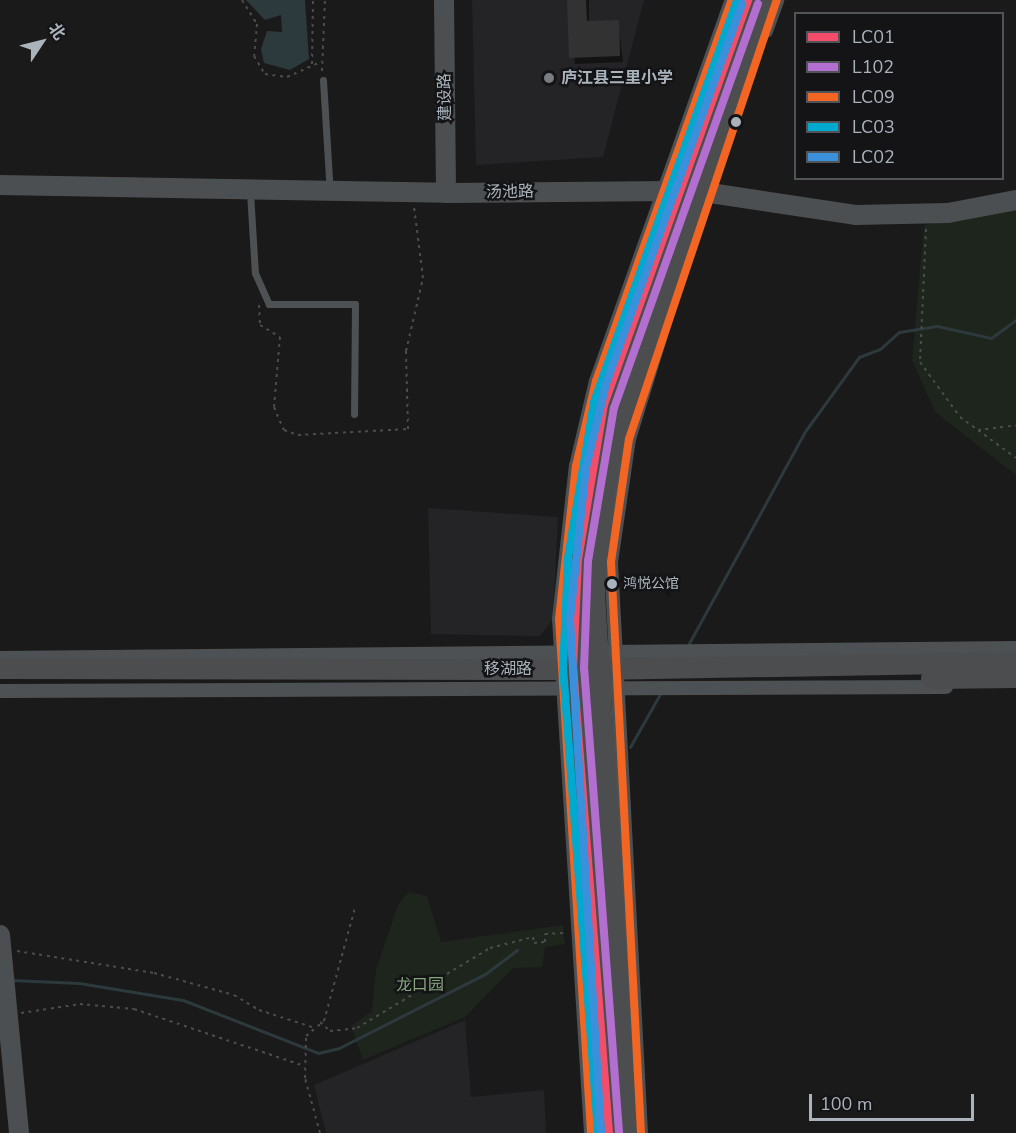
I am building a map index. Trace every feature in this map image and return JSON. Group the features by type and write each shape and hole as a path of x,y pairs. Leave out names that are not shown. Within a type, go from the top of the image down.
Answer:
{"main road":[{"path":"626,1133 606,673 594,593 606,478 688,187 748,0"},
{"path":"609,1133 568,673 578,560 604,405 688,187 766,0"},
{"name":"移湖路","path":"0,668 606,673 1016,662"},
{"name":"移湖路","path":"672,672 1016,677"},
{"name":"移湖路","path":"0,679 568,673"}],"street":[{"name":"建设路","path":"444,0 446,188"},
{"path":"688,187 732,0"},
{"path":"688,187 777,0"},
{"name":"汤池路","path":"0,176 328,179 446,188"},
{"name":"汤池路","path":"0,185 250,190 688,187 854,207 946,205 1016,192"},
{"name":"汤池路","path":"688,187 855,215 927,214 1016,200"},
{"name":"移湖路","path":"672,672 1016,648"},
{"name":"移湖路","path":"0,658 568,673"},
{"name":"移湖路","path":"672,672 1016,687"},
{"path":"568,673 579,932 591,1133"},
{"name":"移湖路","path":"0,692 568,673"},
{"path":"606,673 641,1133"},
{"path":"1,946 19,1133"}],"lane":[{"path":"323,80 328,179"},
{"path":"250,190 255,273 269,304 355,304 354,414"}],"path":[{"path":"242,0 260,33 256,66 287,77 312,64 321,62"},
{"path":"312,0 312,64"},
{"path":"323,80 321,62 325,0"},
{"path":"927,214 920,362 935,388 978,430 1016,458"},
{"path":"978,430 1016,425"},
{"path":"320,1133 304,1066 305,1043 312,1026 320,1022 355,908"},
{"path":"320,1022 330,1031 357,1028 490,948 579,932"},
{"path":"1,946 154,973 234,995 259,1010 312,1026"},
{"path":"7,1015 42,1006 134,1009 304,1066"}],"shaded area":[{"path":"246,0 305,0 309,59 290,70 264,63 261,49 267,31 282,32 281,15 265,20"},
{"name":"庐江县三里小学","path":"472,0 644,0 603,157 476,165"},
{"path":"428,508 558,517 553,619 540,636 431,634"},
{"path":"465,1020 471,1097 544,1090 546,1133 326,1133 314,1085"}],"green space":[{"path":"1016,206 1016,475 935,412 912,360 924,225"},
{"name":"龙口园","path":"409,892 427,896 441,942 563,925 565,944 545,947 542,967 513,968 465,1017 363,1060 351,1026 372,1011 376,970 398,905"}],"building":[{"path":"567,0 586,0 587,21 619,20 620,56 569,58"}],"waterway":[{"path":"687,647 806,430 859,357 880,349 899,332 937,326 991,338 1016,320"},
{"path":"630,747 660,694"},
{"path":"11,980 79,983 183,1000 318,1053 339,1048 485,974 517,950"}],"transit line":[{"name":"LC09","path":"591,1133 559,619 576,466 596,381 732,0"},
{"name":"LC03","path":"598,1133 563,670 568,558 594,402 737,0"},
{"name":"LC01","path":"609,1133 573,669 578,560 604,405 748,0"},
{"name":"LC09","path":"641,1133 611,562 629,439 777,0"},
{"name":"LC02","path":"601,1132 570,619 586,468 606,384 742,4"},
{"name":"L102","path":"619,1132 584,669 588,561 614,408 758,4"}],"place":[{"name":"庐江县三里小学","path":"549,78"},
{"name":"鸿悦公馆","path":"612,584"}]}
